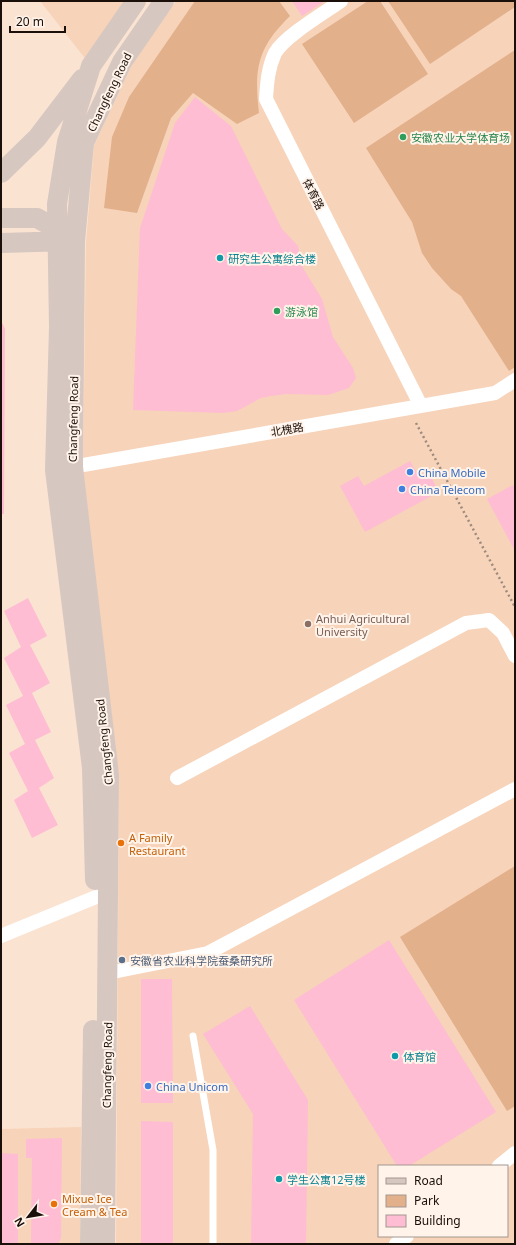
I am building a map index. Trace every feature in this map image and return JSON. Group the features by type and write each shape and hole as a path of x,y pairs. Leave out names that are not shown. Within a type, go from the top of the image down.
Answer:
{"main road":[{"name":"Changfeng Road","path":"1,173 37,138 91,66 136,1"},
{"name":"Changfeng Road","path":"90,1244 96,897 92,768 64,468 59,327 63,237 84,144 122,62 164,1"},
{"name":"Changfeng Road","path":"63,237 57,204 67,142 91,66"},
{"path":"1,218 37,218 63,237"},
{"path":"1,243 63,237"},
{"name":"Changfeng Road","path":"64,468 108,775 108,974 105,1244"}],"street":[{"name":"体育路","path":"341,1 295,33 276,52 268,72 266,99 414,407"},
{"name":"北槐路","path":"64,468 495,393 515,380"},
{"path":"177,778 466,623 489,620 503,633 515,656"},
{"path":"108,974 208,953 515,788"},
{"path":"1,936 96,897"},
{"path":"499,1165 515,1153"},
{"path":"396,1244 406,1237"}],"lane":[{"path":"193,1036 213,1150 213,1244"}],"path":[{"path":"414,407 515,607"}],"shaded area":[{"path":"40,1 136,1 91,66"},
{"name":"Anhui Agricultural University","path":"176,1 515,1 515,1244 116,1244 119,778 83,470 86,243 94,146 132,64"},
{"path":"81,1127 80,1244 1,1244 1,1129"}],"green space":[{"path":"195,1 279,1 290,16 271,38 264,49 260,60 257,84 259,113 237,124 193,93 171,118 137,213 104,208 112,137 129,97"},
{"path":"368,1 380,1 428,74 354,123 302,44"},
{"path":"388,1 515,1 515,7 430,64"},
{"path":"515,50 515,367 509,371 461,296 451,289 432,268 422,253 412,222 366,148"},
{"path":"515,866 515,1106 507,1111 400,937"}],"building":[{"path":"292,1 325,1 302,16"},
{"name":"研究生公寓综合楼","path":"195,97 231,126 282,229 298,246 303,268 322,299 333,337 353,368 356,378 349,388 328,395 286,394 271,396 261,398 237,411 223,413 133,410 140,228 175,123"},
{"path":"1,320 5,329 4,514 1,514"},
{"path":"410,461 419,476 428,471 439,492 365,532 340,486 358,476 364,486"},
{"path":"513,485 515,490 515,551 487,499"},
{"path":"28,598 47,636 30,645 50,683 32,693 51,732 35,740 54,778 39,788 58,825 32,838 14,800 28,791 9,753 25,744 6,705 23,696 4,658 21,647 4,611"},
{"name":"体育馆","path":"389,940 496,1112 411,1165 396,1165 294,1000"},
{"path":"141,979 172,979 173,1103 141,1103"},
{"name":"学生公寓12号楼","path":"250,1006 308,1100 306,1244 251,1244 253,1114 203,1034"},
{"path":"141,1121 173,1122 173,1244 141,1244"},
{"path":"62,1138 61,1238 58,1244 31,1244 32,1158 26,1158 26,1139"},
{"path":"1,1153 18,1154 18,1244 1,1244"}],"place":[{"name":"安徽农业大学体育场","path":"403,137"},
{"name":"研究生公寓综合楼","path":"220,258"},
{"name":"游泳馆","path":"277,311"},
{"name":"China Mobile","path":"410,472"},
{"name":"China Telecom","path":"402,489"},
{"name":"Anhui Agricultural University","path":"308,624"},
{"name":"A Family Restaurant","path":"121,843"},
{"name":"安徽省农业科学院蚕桑研究所","path":"122,960"},
{"name":"体育馆","path":"395,1056"},
{"name":"China Unicom","path":"148,1086"},
{"name":"学生公寓12号楼","path":"279,1179"},
{"name":"Mixue Ice Cream & Tea","path":"54,1204"}]}
